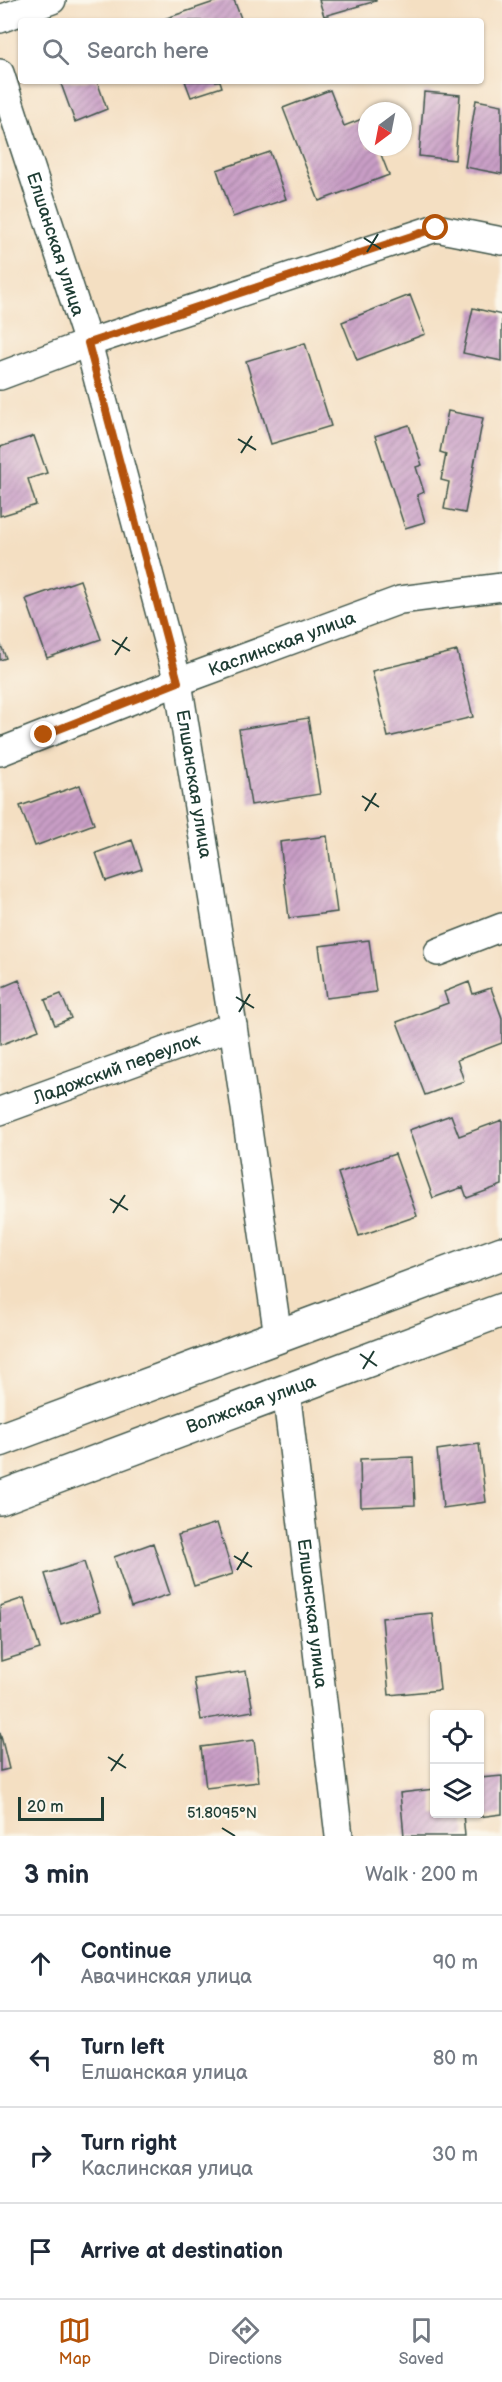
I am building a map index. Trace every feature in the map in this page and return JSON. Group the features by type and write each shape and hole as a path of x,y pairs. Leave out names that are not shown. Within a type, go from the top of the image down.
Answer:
{"street":[{"path":"0,19 52,0"},
{"name":"Елшанская улица","path":"0,73 88,343 178,682 233,1026 278,1336"},
{"path":"0,376 88,343 436,228 502,241"},
{"name":"Каслинская улица","path":"0,752 178,682 400,600 502,586"},
{"path":"438,952 502,927"},
{"name":"Ладожский переулок","path":"0,1112 233,1026"},
{"path":"0,1440 502,1253"},
{"name":"Волжская улица","path":"0,1498 502,1310"},
{"name":"Елшанская улица","path":"286,1390 339,1836"}],"building":[{"path":"220,0 234,0 241,18 167,18"},
{"path":"319,0 376,0 376,1 324,16"},
{"path":"61,84 98,84 107,109 75,122"},
{"path":"186,84 221,84 222,87 191,97"},
{"path":"330,90 344,126 358,121 358,156 382,156 389,175 319,201 283,108"},
{"path":"424,92 460,95 455,160 419,156"},
{"path":"476,100 502,105 502,174 465,167"},
{"path":"270,152 286,199 233,217 217,170"},
{"path":"410,295 425,334 357,360 342,322"},
{"path":"473,308 502,315 502,361 463,353"},
{"path":"305,343 331,426 271,444 246,361"},
{"path":"448,411 483,418 465,513 444,509 449,482 441,480 446,454 440,452"},
{"path":"409,425 422,465 416,467 424,492 417,495 425,522 405,528 375,436"},
{"path":"34,436 47,473 28,479 36,505 0,516 0,447"},
{"path":"80,580 101,639 47,658 26,599"},
{"path":"0,643 6,658 0,660"},
{"path":"457,651 473,717 388,737 372,671"},
{"path":"308,718 320,794 251,805 239,729"},
{"path":"80,785 94,824 35,846 20,806"},
{"path":"327,836 337,912 289,918 280,842"},
{"path":"132,840 142,869 106,881 96,853"},
{"path":"369,940 376,992 326,998 319,946"},
{"path":"19,980 39,1030 0,1045 0,988"},
{"path":"469,982 473,994 491,988 502,1018 502,1043 457,1060 464,1081 425,1095 397,1022 448,1003 444,992"},
{"path":"61,994 71,1018 55,1025 45,1000"},
{"path":"451,1115 459,1136 502,1120 502,1185 467,1198 463,1187 433,1198 409,1130"},
{"path":"395,1154 417,1216 359,1236 338,1173"},
{"path":"479,1444 486,1502 443,1508 437,1450"},
{"path":"413,1457 415,1505 361,1507 360,1459"},
{"path":"217,1523 233,1574 194,1586 178,1535"},
{"path":"153,1543 170,1594 131,1607 114,1557"},
{"path":"84,1562 100,1612 61,1624 45,1574"},
{"path":"24,1598 40,1649 1,1661 0,1606"},
{"path":"432,1613 440,1690 389,1695 382,1618"},
{"path":"246,1671 253,1711 201,1720 194,1679"},
{"path":"0,1732 9,1769 0,1771"},
{"path":"254,1740 259,1782 206,1788 201,1747"},
{"path":"502,1776 502,1814 484,1816 484,1778"},
{"path":"430,1789 430,1818 463,1818 465,1836 404,1836 400,1793"}],"route":[{"path":"44,735 178,682 88,343 436,228"}]}
